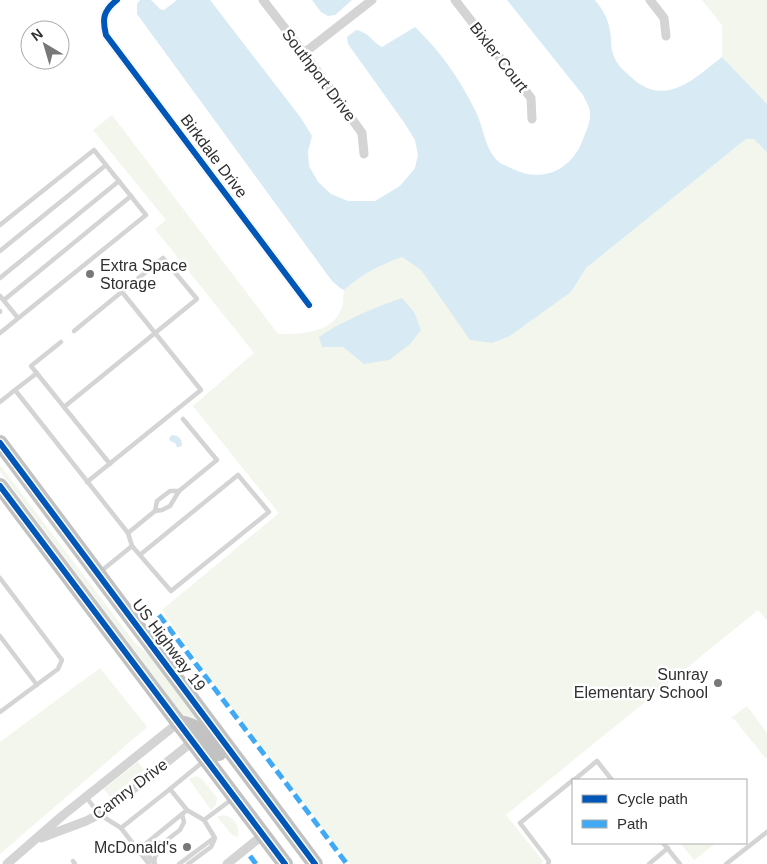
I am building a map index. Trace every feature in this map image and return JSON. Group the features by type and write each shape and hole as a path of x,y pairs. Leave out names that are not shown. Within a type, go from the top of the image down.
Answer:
{"highway":[{"name":"US Highway 19","path":"0,443 311,858"},
{"path":"0,486 285,864"},
{"path":"178,723 190,724 202,733 274,827 311,858"}],"street":[{"name":"Birkdale Drive","path":"117,0 109,6 103,21 106,35 309,305"},
{"name":"Southport Drive","path":"263,0 362,133 364,154"},
{"path":"304,53 372,0"},
{"name":"Bixler Court","path":"455,0 531,98 532,119"},
{"path":"650,0 664,18 666,36"},
{"name":"Camry Drive","path":"7,864 178,723"},
{"name":"Camry Drive","path":"36,840 86,821 106,811 192,742"},
{"path":"230,863 263,835"}],"lane":[{"path":"0,225 94,150 146,215 0,333"},
{"path":"0,251 106,164"},
{"path":"0,278 119,181"},
{"path":"4,300 131,196"},
{"path":"64,407 197,299 163,258 74,331"},
{"path":"87,482 201,390 122,292"},
{"path":"0,296 18,318"},
{"path":"60,342 31,366 110,464"},
{"path":"0,402 37,373"},
{"path":"15,390 128,533 132,546 141,554 171,591 268,512 238,475 141,554"},
{"path":"128,533 155,511 170,506 179,491 217,460 183,419"},
{"path":"155,511 157,501 170,491 179,491"},
{"path":"98,574 132,546"},
{"path":"0,578 62,660 58,669 0,712"},
{"path":"0,636 37,685"},
{"path":"121,828 206,760"},
{"path":"574,779 597,761 611,779"},
{"path":"548,864 549,861 520,823 572,781"},
{"path":"170,789 187,810 204,820 215,838"},
{"path":"86,797 99,814 121,828 138,850 153,864"},
{"path":"204,820 234,798"},
{"path":"138,850 187,810"},
{"path":"153,864 163,843 181,828 184,822 182,814"},
{"path":"726,864 767,832"},
{"path":"179,864 215,838"},
{"path":"188,864 211,847 215,838"},
{"path":"153,864 148,855 148,849 153,843 163,843"},
{"path":"664,844 680,864"},
{"path":"649,864 668,848"}],"shaded area":[{"path":"140,0 151,0 160,9 164,10 177,0 210,0 301,118 312,136 308,151 309,166 318,182 331,194 348,201 375,201 400,186 415,168 418,155 415,140 348,44 347,37 356,30 364,33 382,47 415,27 441,56 463,87 478,117 490,151 502,164 524,173 544,174 554,172 562,167 577,152 590,120 590,111 583,95 507,0 595,0 608,22 614,58 623,70 644,87 668,90 679,87 701,74 722,57 767,104 767,152 754,139 746,139 586,268 571,292 510,336 492,343 470,340 421,270 402,257 372,270 344,290 332,281 137,14 137,4"},
{"path":"312,0 352,0 335,15 328,16 321,12"},
{"path":"702,0 767,0 767,104 722,57 722,25"},
{"path":"112,115 278,334 305,333 330,324 341,310 344,290 372,270 402,257 421,270 470,340 510,336 571,292 586,268 746,139 754,138 767,152 767,620 758,610 506,815 543,861 541,864 350,864 209,677 162,610 279,513 193,406 254,353 155,229 166,220 93,130","holes":["421,330 364,364 343,347 322,347"]},
{"path":"402,298 414,312 421,330 410,344 389,360 364,364 343,347 322,347 319,337 359,315"},
{"path":"172,435 180,439 182,445 180,447 177,447 175,443 170,441 169,438"},
{"path":"0,465 135,643 150,656 202,725 186,719 0,471"},
{"path":"100,668 147,727 0,854 0,742"},
{"path":"747,706 767,733 766,759 735,720 731,718"},
{"path":"138,762 144,770 110,797 104,789"},
{"path":"196,776 203,780 217,798 216,805 211,810 189,779"},
{"path":"223,815 234,820 238,829 238,837 232,835 217,817"},
{"path":"681,844 715,844 694,860"}],"marked path":[{"path":"159,615 347,864"},
{"path":"250,856 256,864"}],"cycle path":[{"path":"117,0 106,12 104,20 106,35 309,305"},
{"path":"0,443 315,864"},
{"path":"0,486 285,864"}],"place":[{"name":"Extra Space Storage","path":"90,274"},
{"name":"Sunray Elementary School","path":"718,683"},
{"name":"McDonald's","path":"187,847"}]}
